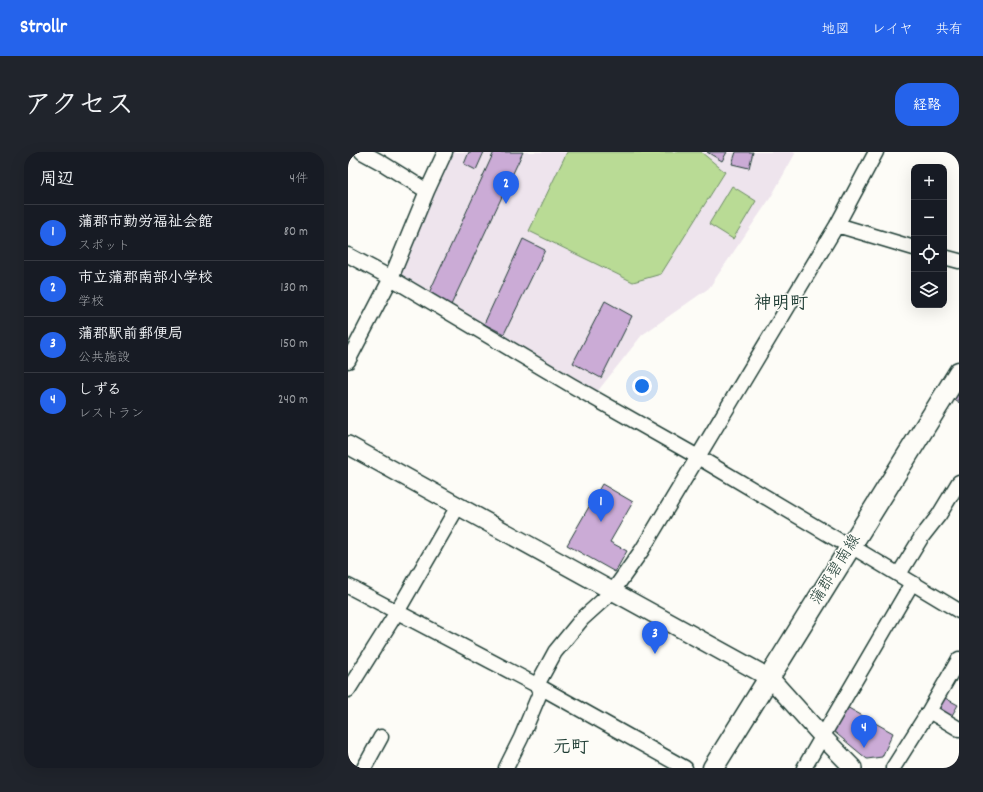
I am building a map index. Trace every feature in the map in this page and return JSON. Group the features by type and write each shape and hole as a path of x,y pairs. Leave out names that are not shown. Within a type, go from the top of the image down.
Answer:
{"main road":[{"name":"蒲郡碧南線","path":"713,768 959,372"}],"street":[{"path":"362,152 427,191"},
{"path":"348,361 391,278 445,152"},
{"path":"506,768 521,738 539,687 555,652 582,619 613,591 642,550 838,225 876,152"},
{"path":"838,225 911,247"},
{"path":"348,255 391,278 577,388 698,457 838,540 851,546 959,611"},
{"path":"947,258 959,262"},
{"path":"348,445 770,678 853,768"},
{"path":"899,574 921,538 939,515 959,482"},
{"path":"348,690 397,612 458,506"},
{"path":"804,768 912,583"},
{"path":"348,586 539,687 685,768"},
{"path":"893,768 929,711 959,659"},
{"path":"929,711 959,729"},
{"path":"364,768 381,737"}],"shaded area":[{"path":"445,152 796,152 771,197 709,288 642,335 593,397 391,278"}],"green space":[{"path":"567,152 701,152 725,172 661,274 633,282 529,231"},
{"path":"732,186 756,201 733,239 709,224"}],"building":[{"path":"469,152 484,152 476,170 464,164"},
{"path":"494,152 523,152 451,305 429,293"},
{"path":"707,152 727,152 722,161"},
{"path":"736,152 753,152 749,168 732,164"},
{"path":"523,239 545,250 504,334 484,324"},
{"path":"605,301 632,316 601,378 573,363"},
{"path":"959,388 959,403 953,399"},
{"path":"602,484 633,502 610,542 627,551 615,572 567,545"},
{"path":"945,698 958,705 951,717 938,710"},
{"path":"845,706 893,733 882,757 867,759 832,730"}],"place":[{"name":"市立蒲郡南部小学校","path":"506,204"},
{"name":"蒲郡市勤労福祉会館","path":"601,522"},
{"name":"蒲郡駅前郵便局","path":"655,654"},
{"name":"しずる","path":"864,748"}],"district":[{"name":"神明町","path":"781,304"},
{"name":"元町","path":"571,748"}]}
